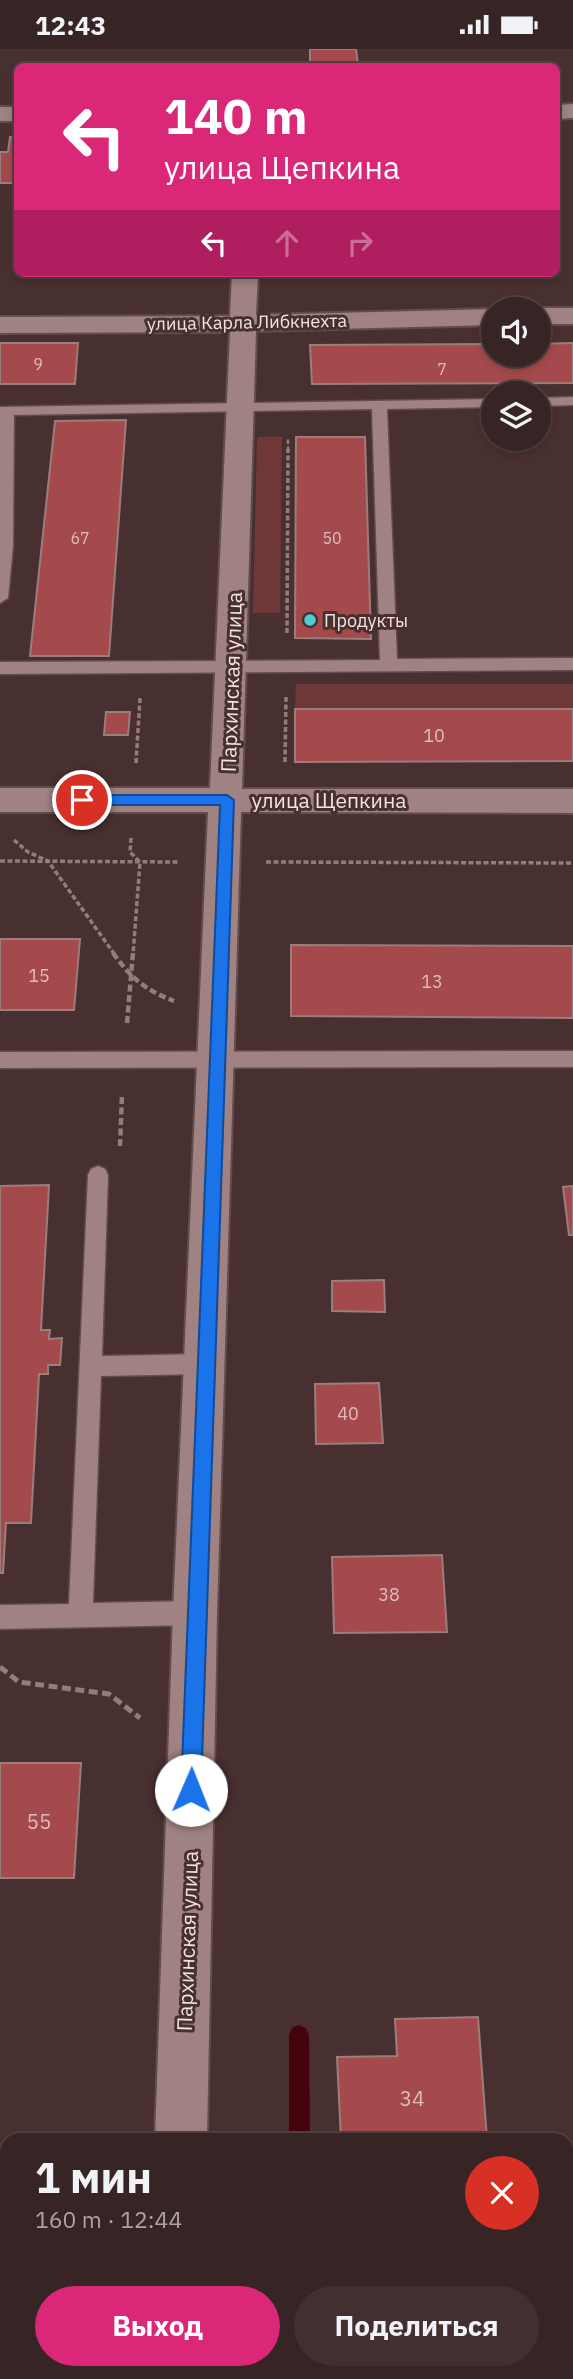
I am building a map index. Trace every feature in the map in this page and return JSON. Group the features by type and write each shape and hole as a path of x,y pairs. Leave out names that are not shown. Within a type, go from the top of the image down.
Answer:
{"street":[{"name":"Пархинская улица","path":"181,2133 195,1613 245,277"},
{"path":"551,316 573,316"},
{"name":"улица Карла Либкнехта","path":"0,325 182,325 243,321 481,317"},
{"name":"улица Щепкина","path":"0,800 573,801"}],"lane":[{"path":"551,402 573,401"},
{"path":"0,598 5,547 3,411 481,403"},
{"path":"379,405 389,665"},
{"path":"0,668 573,664"},
{"path":"0,1060 217,1042 573,1059"},
{"path":"81,1616 98,1175"},
{"path":"91,1366 205,1364"},
{"path":"0,1617 195,1613"}],"path":[{"path":"286,800 289,406"},
{"path":"9,836 28,852 48,861 131,978 146,990 188,1007 217,1042"},
{"path":"0,861 573,863"},
{"path":"0,1667 19,1682 108,1694 134,1710 142,1720"}],"shaded area":[{"path":"257,437 282,437 280,613 253,613"},
{"path":"296,684 573,684 573,709 295,709"}],"building":[{"path":"310,49 356,49 358,63 310,63"},
{"path":"10,137 14,137 14,183 0,183 0,152 8,152"},
{"path":"0,343 78,343 75,384 0,384"},
{"path":"573,343 573,383 481,381 481,383 312,384 310,345 481,344 481,367 551,367 551,344"},
{"path":"126,420 109,656 30,656 55,421"},
{"path":"296,437 365,437 371,639 295,638"},
{"path":"295,709 573,709 573,761 295,762"},
{"path":"106,712 130,712 128,735 104,735"},
{"path":"0,939 80,939 74,1010 0,1010"},
{"path":"291,945 573,946 573,1018 291,1016"},
{"path":"49,1185 41,1330 50,1330 49,1339 62,1338 60,1365 48,1365 48,1374 39,1374 31,1523 6,1523 3,1573 0,1573 0,1186"},
{"path":"573,1186 573,1235 569,1235 563,1187"},
{"path":"384,1280 385,1312 332,1311 332,1281"},
{"path":"379,1383 383,1443 316,1444 315,1384"},
{"path":"442,1555 447,1632 334,1633 332,1557"},
{"path":"0,1763 81,1763 74,1878 0,1878"},
{"path":"478,2017 487,2133 341,2133 337,2057 397,2056 395,2019"}],"waterway":[{"path":"299,2035 300,2133"}],"place":[{"name":"Продукты","path":"310,620"}],"route":[{"path":"82,800 227,800 195,1613 191,1790"}]}
